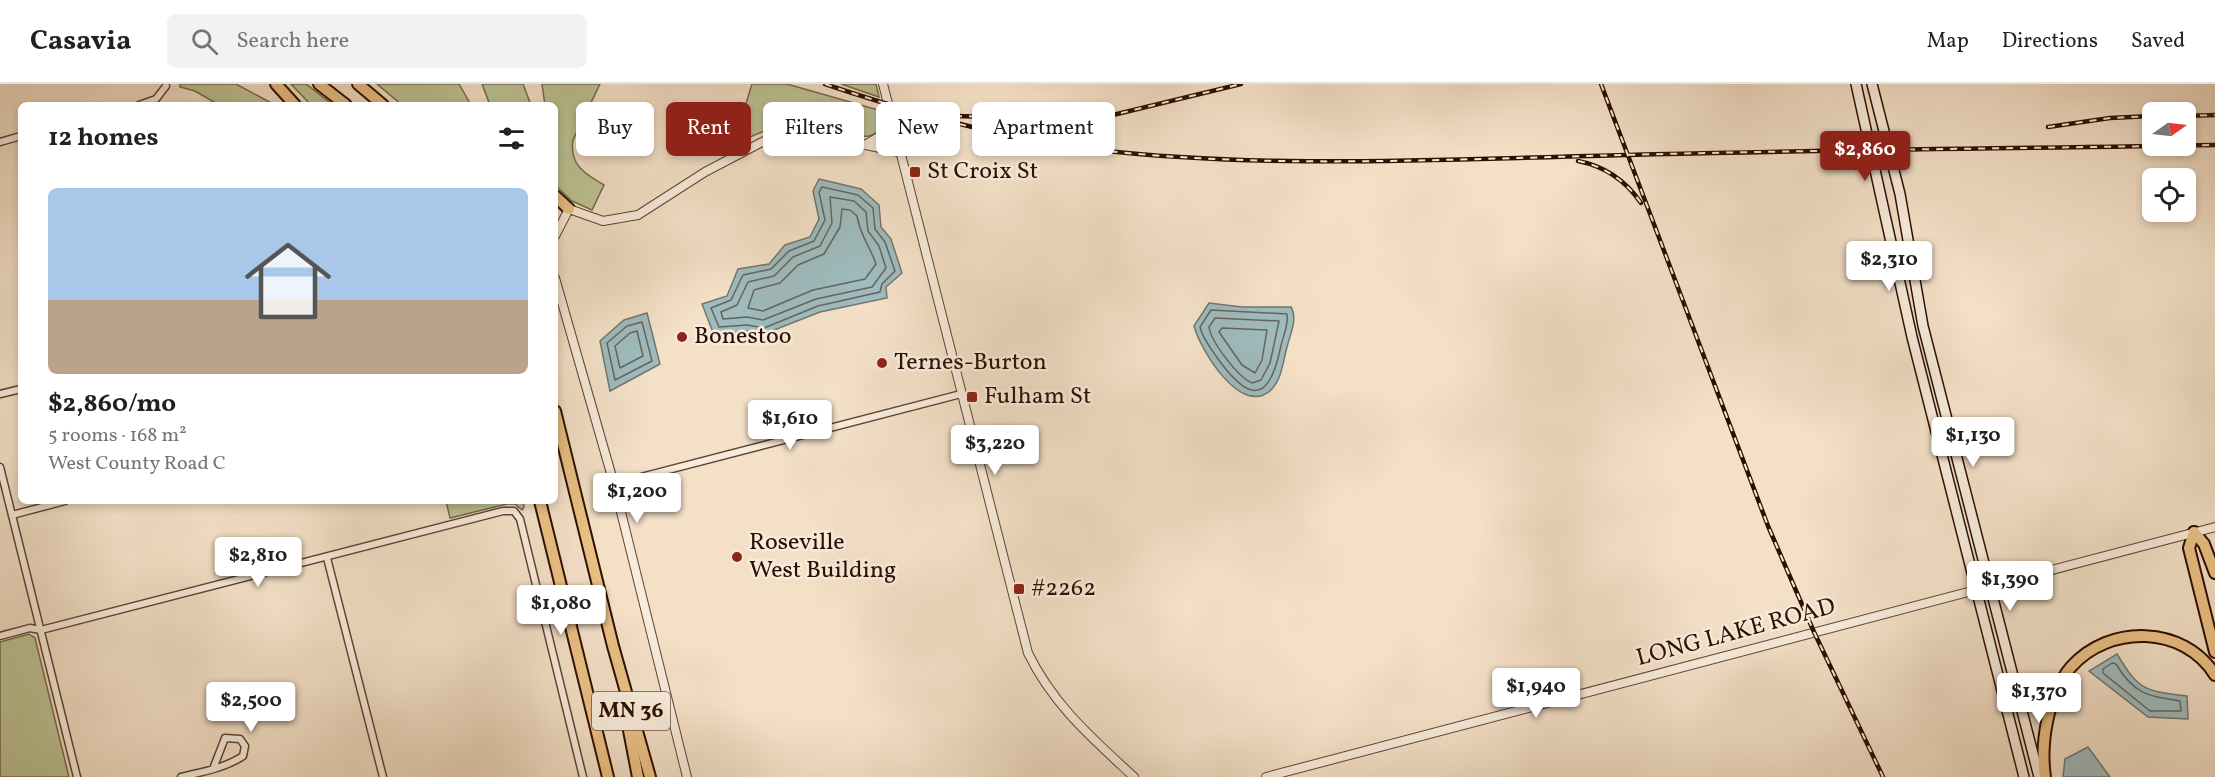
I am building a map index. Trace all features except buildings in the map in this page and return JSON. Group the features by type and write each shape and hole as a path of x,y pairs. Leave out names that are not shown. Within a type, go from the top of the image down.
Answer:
{"highway":[{"path":"276,84 292,102"},
{"path":"319,84 342,102"},
{"path":"358,84 379,102"},
{"path":"558,199 569,208"},
{"path":"558,423 613,646 638,777"},
{"path":"541,504 608,777"},
{"path":"2194,532 2204,544 2215,573"},
{"path":"2194,532 2189,548 2215,652"},
{"path":"2045,777 2043,759 2045,739 2054,701 2071,668 2092,650 2119,638 2160,637 2195,653 2215,675"},
{"name":"MN 36","path":"613,646 650,777"}],"main road":[{"path":"1856,84 1905,305 1975,591 2024,777"},
{"path":"1872,84 1900,194 1918,302 2039,777"},
{"path":"1905,305 1918,302"}],"street":[{"path":"884,84 888,102"},
{"path":"149,102 156,99 166,86"},
{"path":"558,230 569,208 603,221 638,215 715,167 764,141 791,134 828,137 876,148"},
{"path":"0,142 18,137"},
{"path":"865,146 876,139"},
{"path":"900,156 1028,653 1047,689 1059,704 1134,777"},
{"path":"558,288 614,484 687,777"},
{"path":"0,394 18,390"},
{"path":"614,484 961,394"},
{"path":"0,467 77,777"},
{"path":"12,515 54,504"},
{"path":"0,636 30,628 41,630 508,510 514,511 520,519 583,777"},
{"name":"LONG LAKE ROAD","path":"1266,777 2215,527"},
{"path":"327,558 383,777"},
{"path":"181,777 213,769 234,763 243,756 245,746 240,739 225,738 213,769"}],"green space":[{"path":"180,84 236,84 269,102 214,102 195,91 180,87"},
{"path":"291,84 306,84 329,102 308,102"},
{"path":"377,84 459,84 469,102 398,102"},
{"path":"482,84 523,84 530,102 489,102"},
{"path":"542,84 600,84 591,102 576,102 576,134 572,149 580,168 604,185 592,210 572,201 558,188 558,102 545,102"},
{"path":"752,84 787,84 850,102 763,102 763,132 751,137 751,102 746,102"},
{"path":"841,84 876,84 879,97"},
{"path":"864,106 876,109 876,134 865,136"},
{"path":"447,504 507,504 450,518"},
{"path":"515,504 524,504 522,510"},
{"path":"29,634 35,638 69,777 0,777 0,642"}],"water":[{"path":"819,179 861,189 879,205 881,227 891,239 902,273 886,287 887,298 820,312 764,334 747,331 714,335 702,304 727,296 738,269 769,264 785,245 810,237 819,219 813,191"},
{"path":"1209,303 1242,307 1291,307 1294,317 1293,327 1280,375 1271,390 1259,396 1247,395 1235,388 1213,364 1194,326"},
{"path":"647,313 660,364 610,391 600,341 624,320"},
{"path":"2117,654 2131,675 2144,687 2161,693 2187,696 2188,719 2148,717 2089,671"},
{"path":"2088,747 2110,777 2063,777 2065,759"}],"railway":[{"path":"825,84 926,115 1029,139 1098,150 1212,159 1383,161 2215,145"},
{"path":"1115,114 1241,84"},
{"path":"1601,84 1768,526 1814,632 1883,777"},
{"path":"2196,116 2215,115"},
{"path":"960,116 972,116"},
{"path":"2048,127 2110,118 2142,116"},
{"path":"1578,161 1588,163 1614,176 1641,203"}],"place":[{"name":"St Croix St","path":"915,172"},
{"name":"Bonestoo","path":"682,337"},
{"name":"Ternes-Burton","path":"882,363"},
{"name":"Fulham St","path":"972,397"},
{"name":"Roseville West Building","path":"737,557"},
{"name":"#2262","path":"1019,589"}]}
